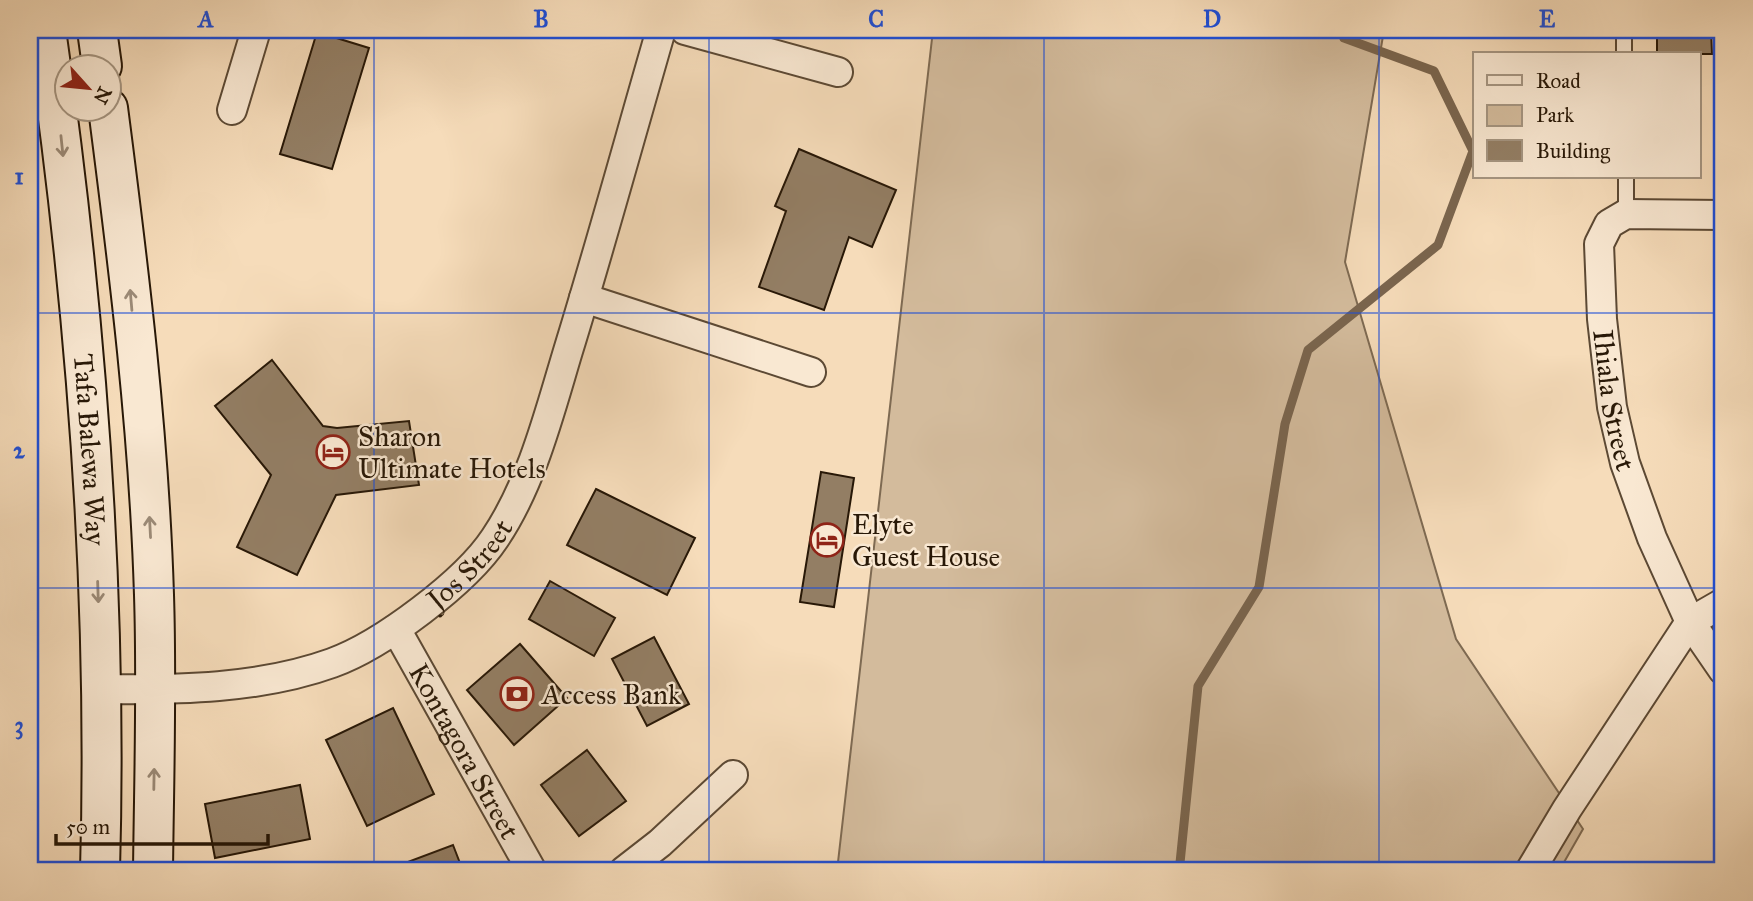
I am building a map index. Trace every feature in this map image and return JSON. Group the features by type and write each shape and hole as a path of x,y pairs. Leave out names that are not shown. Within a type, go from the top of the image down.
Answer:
{"main road":[{"name":"Tafa Balewa Way","path":"46,30 77,294 93,478 102,690 100,871"},
{"path":"97,30 100,52"},
{"name":"Tafa Balewa Way","path":"110,122 130,287 147,465 154,594 153,871"}],"street":[{"path":"232,110 256,30"},
{"name":"Jos Street","path":"102,690 155,690 260,682 334,662 396,629 456,581 495,539 521,491 541,436 584,298 661,30"},
{"path":"685,30 838,72"},
{"path":"1626,214 1723,215"},
{"name":"Ihiala Street","path":"1626,214 1609,224 1599,244 1602,319 1612,407 1625,463 1652,538 1690,622 1723,670"},
{"path":"584,298 811,372"},
{"path":"1530,871 1567,809 1690,622 1723,603"},
{"name":"Kontagora Street","path":"396,629 533,871"},
{"path":"624,871 660,843 733,775"}],"lane":[{"path":"1624,30 1624,52"},
{"path":"1626,178 1626,214"}],"green space":[{"path":"933,30 1384,30 1345,262 1456,639 1583,829 1559,871 837,871"}],"building":[{"path":"1657,30 1711,30 1712,54 1657,52"},
{"path":"317,32 369,48 332,169 280,154"},
{"path":"799,149 896,190 872,247 849,237 824,310 759,287 786,211 775,206"},
{"name":"Sharon Ultimate Hotels","path":"272,360 323,426 337,428 409,421 419,485 336,495 297,575 237,547 271,475 215,406"},
{"name":"Elyte Guest House","path":"821,472 854,478 834,607 800,602"},
{"path":"596,489 695,538 667,595 567,545"},
{"path":"550,581 615,618 594,656 529,619"},
{"path":"654,637 689,704 647,726 612,659"},
{"name":"Access Bank","path":"520,644 567,698 514,745 467,690"},
{"path":"393,708 434,794 367,826 326,740"},
{"path":"587,750 626,801 579,836 541,785"},
{"path":"300,785 310,839 215,858 205,804"},
{"path":"453,845 463,871 389,869"}],"waterway":[{"path":"1170,871 1180,863 1198,686 1259,587 1285,424 1308,350 1438,245 1473,151 1434,71 1344,38 1346,30"}],"place":[{"name":"Sharon Ultimate Hotels","path":"333,452"},
{"name":"Elyte Guest House","path":"827,540"},
{"name":"Access Bank","path":"517,694"}]}
